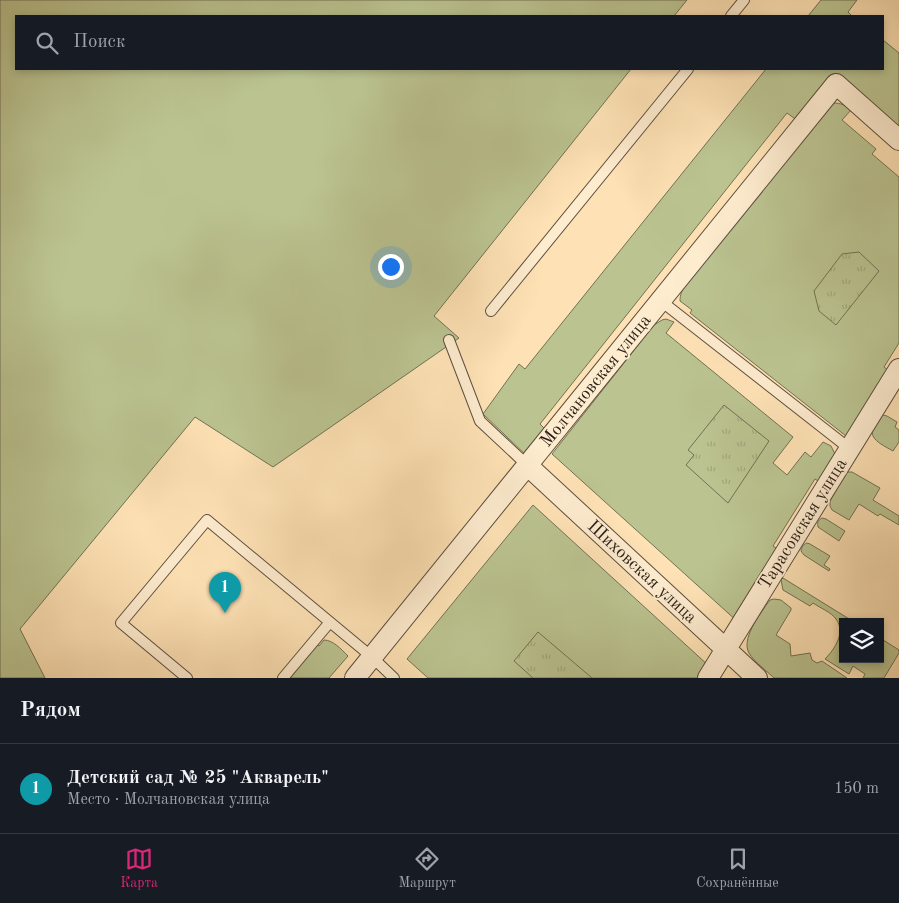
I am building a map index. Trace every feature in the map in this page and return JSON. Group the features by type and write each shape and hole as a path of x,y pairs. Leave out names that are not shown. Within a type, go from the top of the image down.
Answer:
{"street":[{"name":"Молчановская улица","path":"354,678 836,84 899,140"},
{"name":"Тарасовская улица","path":"708,678 899,369"},
{"name":"Шиховская улица","path":"527,465 757,678"}],"lane":[{"path":"732,15 744,0"},
{"path":"491,311 687,70"},
{"path":"661,301 850,449"},
{"path":"449,340 480,421 527,465"},
{"path":"187,678 121,623 207,520 372,657 394,678"},
{"path":"283,678 330,622"}],"green space":[{"path":"0,0 687,0 675,15 15,15 15,70 630,70 434,316 459,338 273,467 195,417 20,629 45,678 0,678"},
{"path":"821,0 857,0 848,12 851,15 809,15"},
{"path":"884,41 899,53 899,132 834,76 798,121 787,113 540,424 549,433 529,458 483,414 519,364 525,369 765,70 884,70"},
{"path":"833,103 838,103 851,110 842,120 876,149 872,154 899,177 899,343 884,367 892,373 846,436 690,313 692,310 680,301 685,286"},
{"path":"859,252 879,271 836,325 819,311 814,291 842,254"},
{"path":"666,319 674,322 666,333 793,437 773,463 787,475 805,452 811,457 823,442 831,446 835,454 823,484 815,479 773,546 781,551 738,622 552,454 654,325"},
{"path":"724,405 769,441 728,503 686,465 694,455 688,450"},
{"path":"883,415 897,422 895,427 899,430 899,442 893,451 873,437 873,428"},
{"path":"848,472 852,472 880,488 873,500 899,516 899,525 880,514 878,516 859,504 849,520 832,510 830,501"},
{"path":"533,505 709,666 702,678 428,678 407,659"},
{"path":"822,518 845,531 839,541 818,527 818,522"},
{"path":"807,543 830,556 824,565 830,569 829,571 804,555 801,550 803,545"},
{"path":"783,578 848,618 839,618 839,624 825,610 813,603 810,606 783,590 781,580"},
{"path":"770,600 781,600 791,608 776,635 790,644 791,656 810,653 812,660 817,663 822,661 847,678 774,678 754,660 749,653 747,641 756,621"},
{"path":"538,632 592,678 533,678 514,661"},
{"path":"839,638 839,663 884,663 884,641 899,650 899,653 884,678 863,678 865,674 853,666 849,674 825,659"},
{"path":"324,640 334,643 348,656 329,678 288,678 316,644 319,646"}],"place":[{"name":"Детский сад № 25 \"Акварель\"","path":"225,613"}]}
